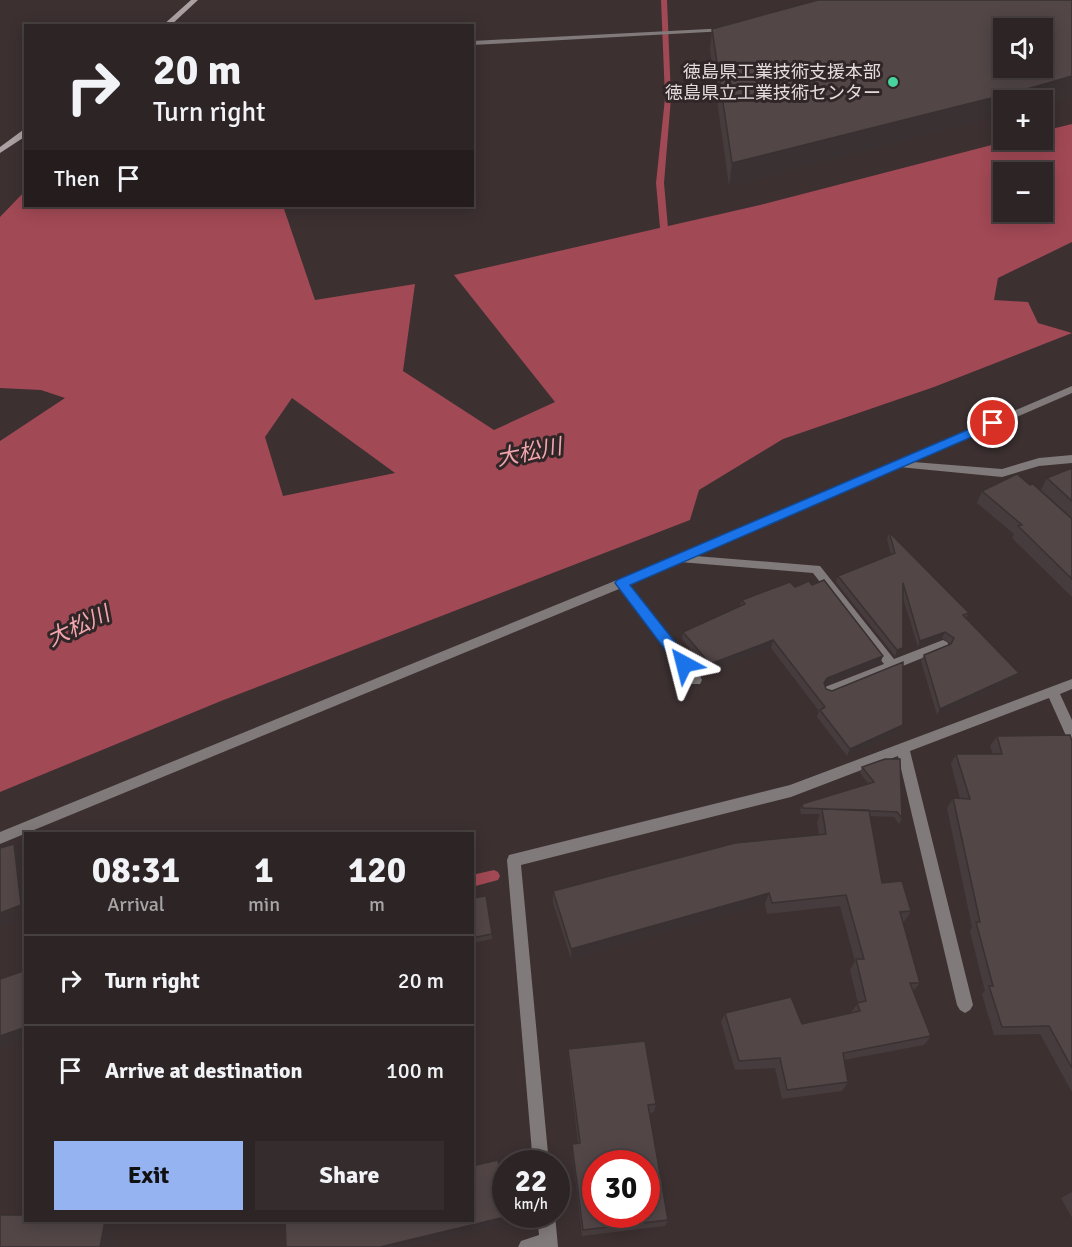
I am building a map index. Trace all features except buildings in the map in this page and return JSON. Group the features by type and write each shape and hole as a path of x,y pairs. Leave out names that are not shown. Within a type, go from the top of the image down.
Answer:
{"main road":[{"path":"167,24 195,0"},
{"path":"0,151 24,133"}],"street":[{"path":"474,43 736,27"},
{"path":"0,838 621,583 1072,389"},
{"path":"899,464 1013,474 1039,462 1072,459"},
{"path":"678,559 816,569 891,664"},
{"path":"621,583 696,680"},
{"path":"829,691 891,664 943,645"},
{"path":"540,1150 514,860 791,790 1072,684"},
{"path":"1052,691 1072,734"},
{"path":"903,748 965,1005"},
{"path":"527,1247 549,1245 547,1228"}],"water":[{"name":"大松川","path":"1072,124 1072,242 998,278 994,300 1028,302 1038,323 1072,333 934,387 783,439 699,490 690,520 221,701 0,792 0,441 65,398 41,390 0,388 0,217 24,192 24,207 283,207 315,300 415,284 403,371 494,430 555,402 454,275 760,205 993,145 993,150 1053,150 1053,129","holes":["292,398 395,473 283,496 265,437"]}],"waterway":[{"path":"664,0 668,98 660,183 665,239"},
{"path":"474,881 494,876"}],"place":[{"name":"徳島県工業技術支援本部 徳島県立工業技術センター","path":"893,82"}],"route":[{"path":"684,664 621,583 993,423"}]}
